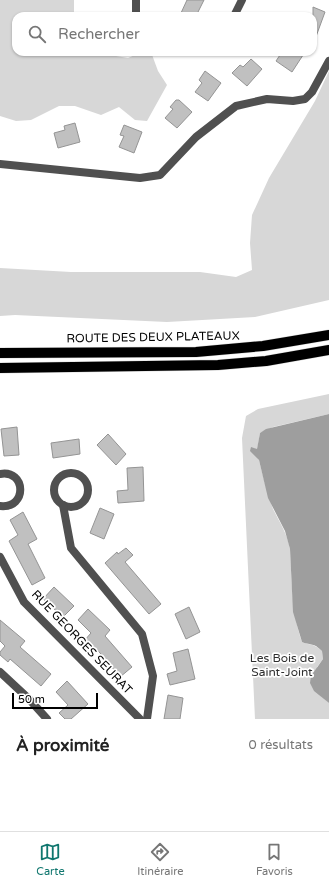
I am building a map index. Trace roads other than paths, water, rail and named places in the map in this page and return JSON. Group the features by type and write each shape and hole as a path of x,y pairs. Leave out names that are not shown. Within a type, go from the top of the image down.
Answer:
{"main road":[{"name":"ROUTE DES DEUX PLATEAUX","path":"0,353 196,352 263,346 329,334"},
{"path":"0,368 218,365 266,361 329,350"}],"street":[{"path":"136,0 136,12"},
{"path":"236,12 242,0"},
{"path":"0,164 140,178 160,175 196,137 236,106 267,99 293,101 305,99 312,92 329,61"},
{"path":"0,474 8,474 13,476 17,480 21,489 15,503 5,507 0,506"},
{"path":"63,505 68,507 78,506 86,498 88,488 83,479 79,476 74,474 62,476 55,485 54,491 58,501 63,505 71,548 142,634 153,676 147,719"},
{"name":"RUE GEORGES SEURAT","path":"0,557 24,602 140,719"},
{"path":"0,672 29,699 47,719"}],"park label":[{"name":"Les Bois de Saint-Joint","path":"282,665"}]}
